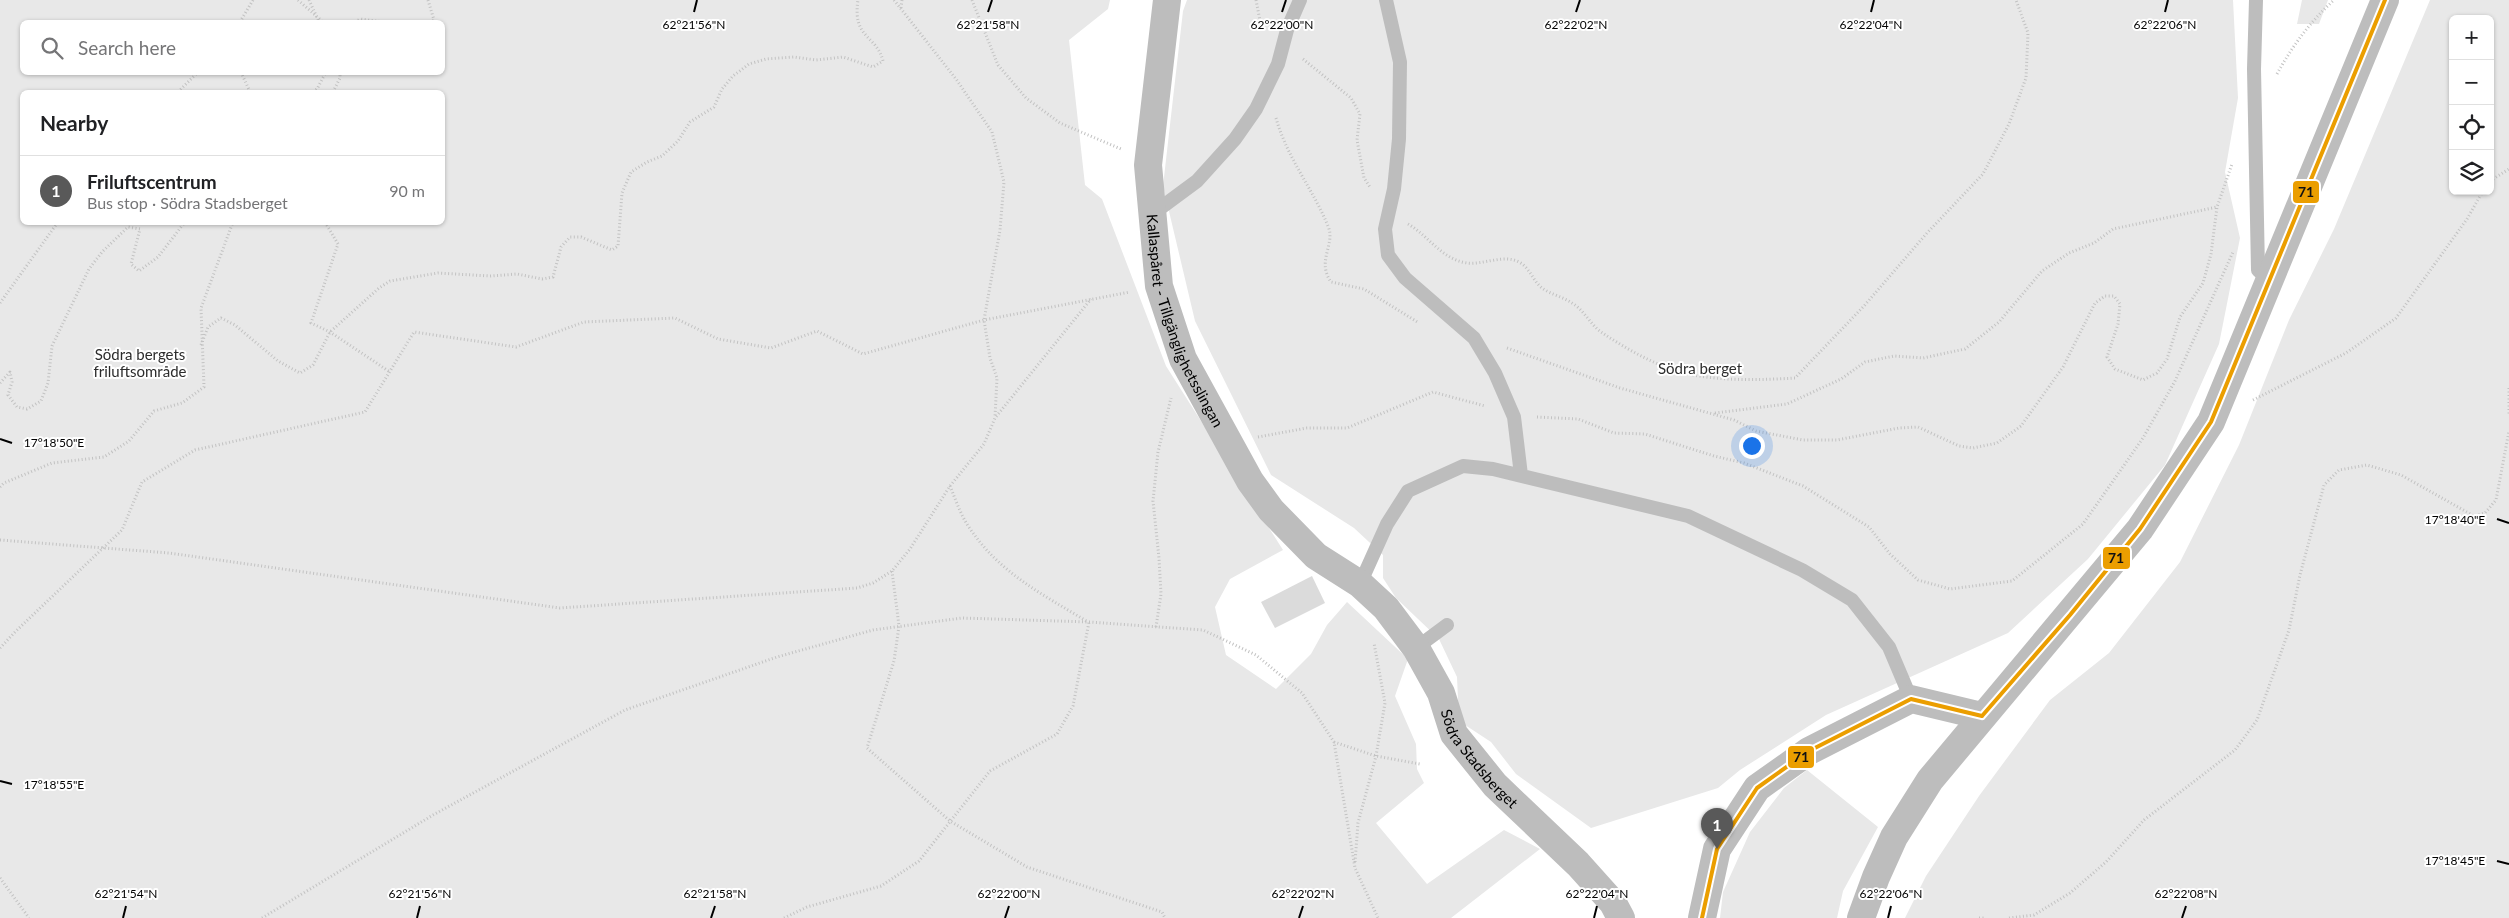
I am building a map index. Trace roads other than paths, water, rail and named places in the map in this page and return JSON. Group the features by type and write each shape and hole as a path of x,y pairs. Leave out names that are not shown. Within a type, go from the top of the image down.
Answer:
{"street":[{"name":"Kallaspåret - Tillgänglighetsslingan","path":"1168,0 1148,165 1159,286 1183,360 1250,481 1271,510 1316,556 1360,584"},
{"path":"1861,918 1876,877 1894,837 1930,780 2140,529 2212,422 2385,0"},
{"name":"Södra Stadsberget","path":"1360,584 1386,608 1416,648 1441,693 1454,734 1495,785 1578,864 1613,903 1621,918"},
{"path":"1702,918 1717,849 1757,788 1809,751 1911,699 1982,716"}],"lane":[{"path":"1152,215 1197,181 1235,139 1256,109 1278,64 1287,30 1300,0"},
{"path":"1386,0 1400,62 1399,139 1394,189 1385,229 1388,255 1405,278 1474,338 1495,373 1514,417 1521,475"},
{"path":"2256,0 2255,113 2258,270 2270,281"},
{"path":"1360,584 1387,524 1408,492 1463,466 1493,469 1688,516 1802,570 1852,600 1889,647 1911,699"},
{"path":"1416,648 1447,625"}],"place":[{"name":"Friluftscentrum","path":"1717,849"}],"park label":[{"name":"Södra bergets friluftsområde","path":"140,362"},
{"name":"Södra berget","path":"1700,368"}]}
